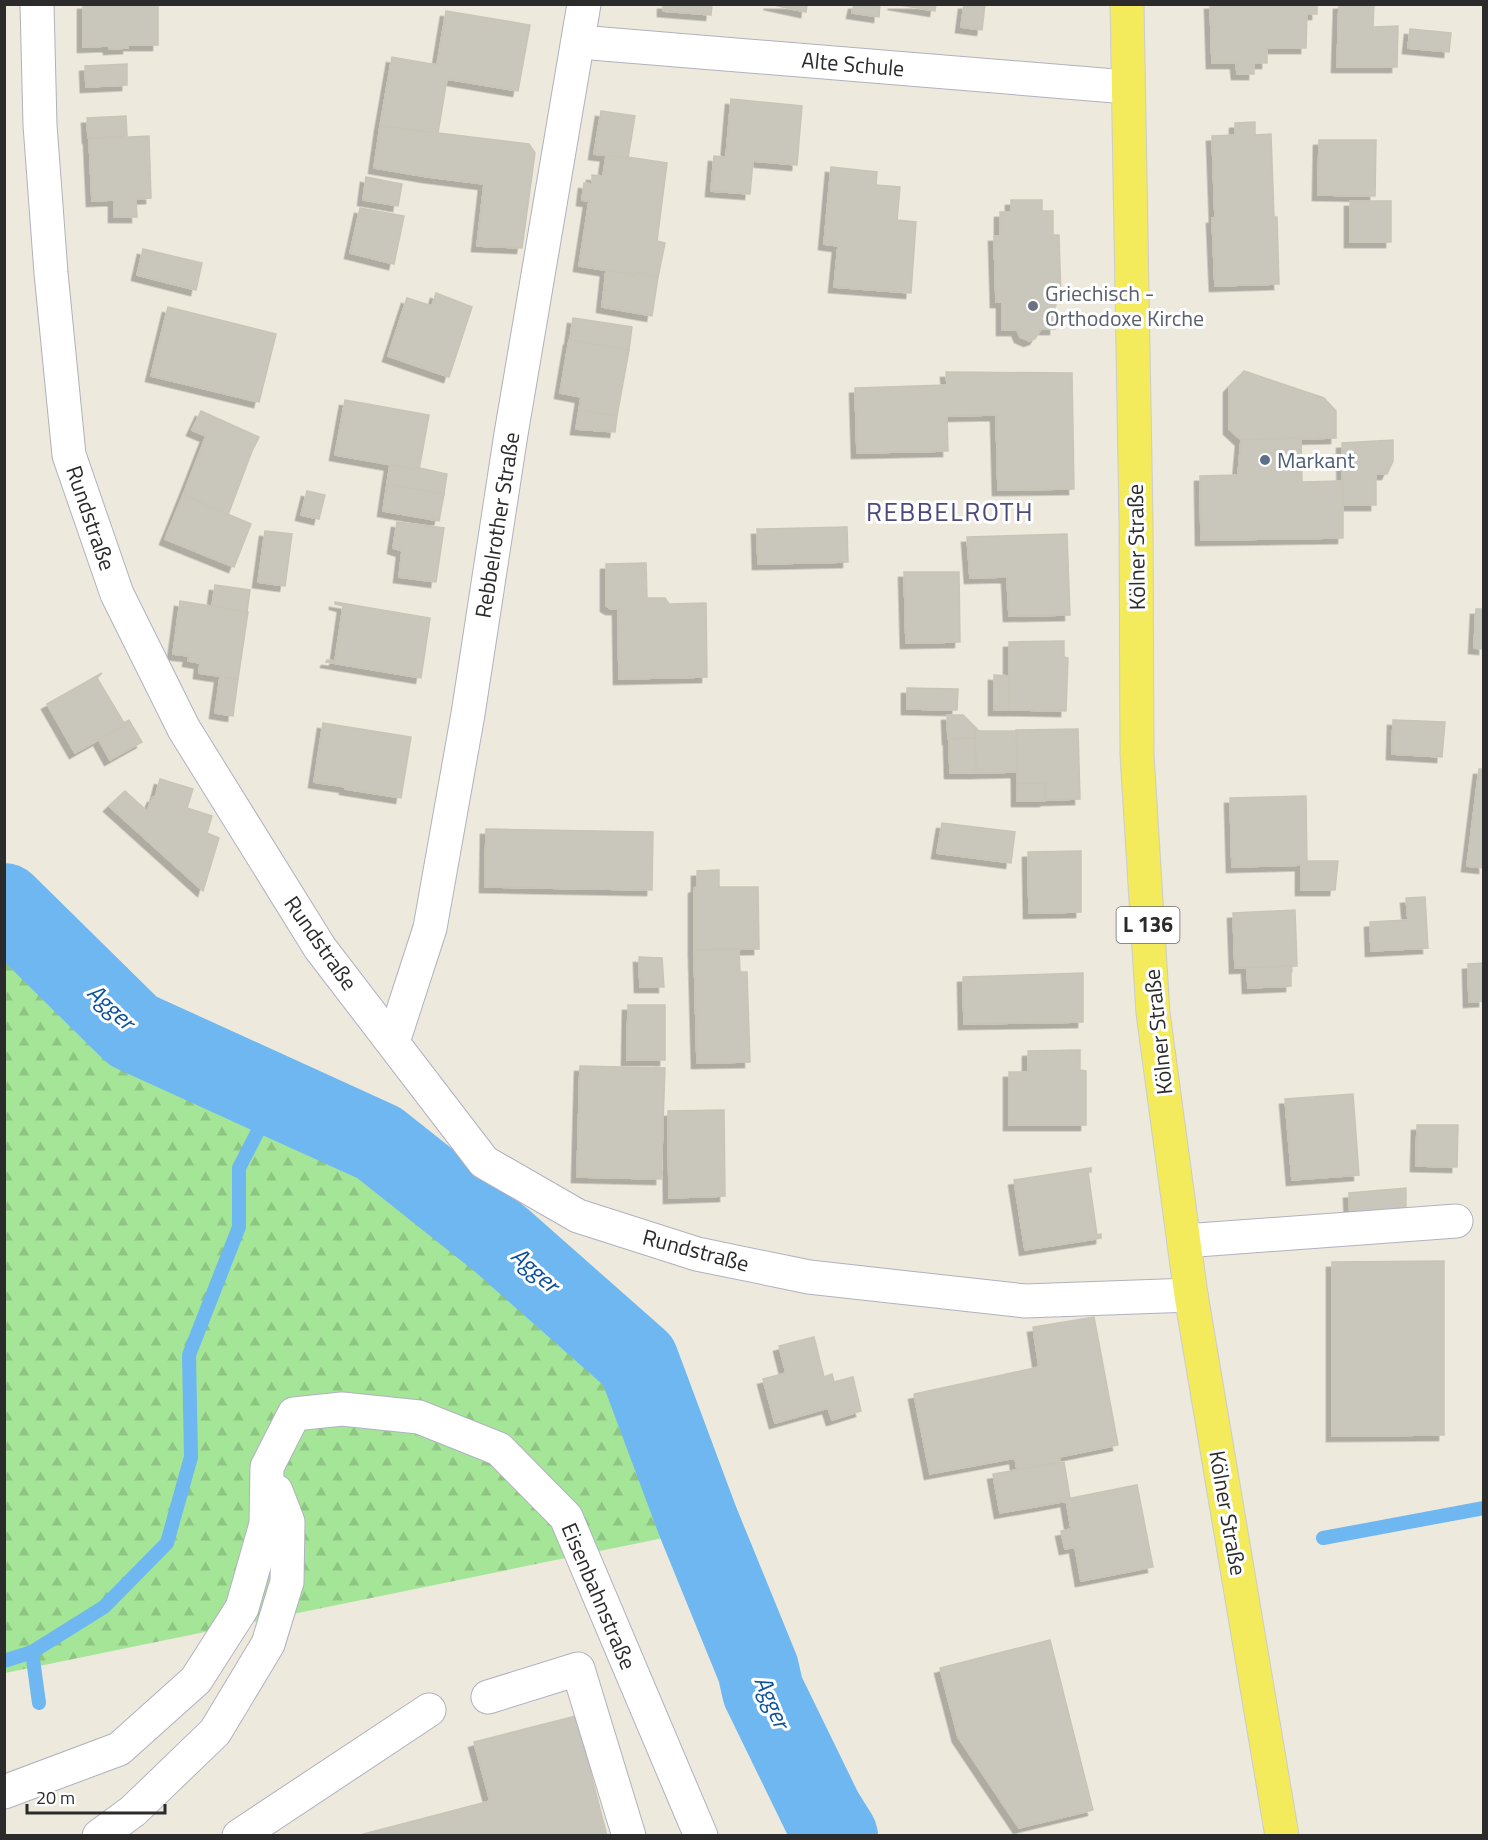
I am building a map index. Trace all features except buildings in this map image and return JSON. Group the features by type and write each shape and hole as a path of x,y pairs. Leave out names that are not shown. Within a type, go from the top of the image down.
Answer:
{"main road":[{"name":"Kölner Straße","path":"1127,4 1136,521 1137,755 1154,1013 1191,1295 1282,1836"}],"street":[{"name":"Rundstraße","path":"37,4 40,125 51,273 69,455 117,594 184,729 320,948 484,1162 578,1216 697,1254 820,1278 1025,1301 1191,1295"},
{"name":"Rebbelrother Straße","path":"393,1042 430,928 468,714 511,434 585,4"},
{"name":"Alte Schule","path":"579,42 1127,87"},
{"path":"1184,1240 1456,1221"},
{"name":"Eisenbahnstraße","path":"4,1792 119,1749 196,1680 242,1608 266,1524 267,1467 294,1414 342,1409 418,1417 499,1449 566,1517 701,1836"},
{"path":"99,1836 134,1811 216,1732 268,1644 287,1582 288,1522 267,1467"},
{"path":"488,1697 578,1669 629,1836"},
{"path":"239,1836 429,1710"}],"green space":[{"path":"4,868 251,1115 681,1360 673,1536 5,1673"}],"waterway":[{"name":"Agger","path":"4,904 133,1031 379,1143 501,1240 638,1361 698,1522 758,1669 763,1691 822,1812 837,1836"},
{"path":"39,1703 32,1652 104,1607 167,1543 191,1457 189,1355 239,1227 239,1168 276,1096"},
{"path":"1323,1538 1484,1508"},
{"path":"4,1661 32,1652"}],"place":[{"name":"Griechisch - Orthodoxe Kirche","path":"1033,306"},
{"name":"Markant","path":"1265,460"}],"district":[{"name":"REBBELROTH","path":"950,512"}]}
